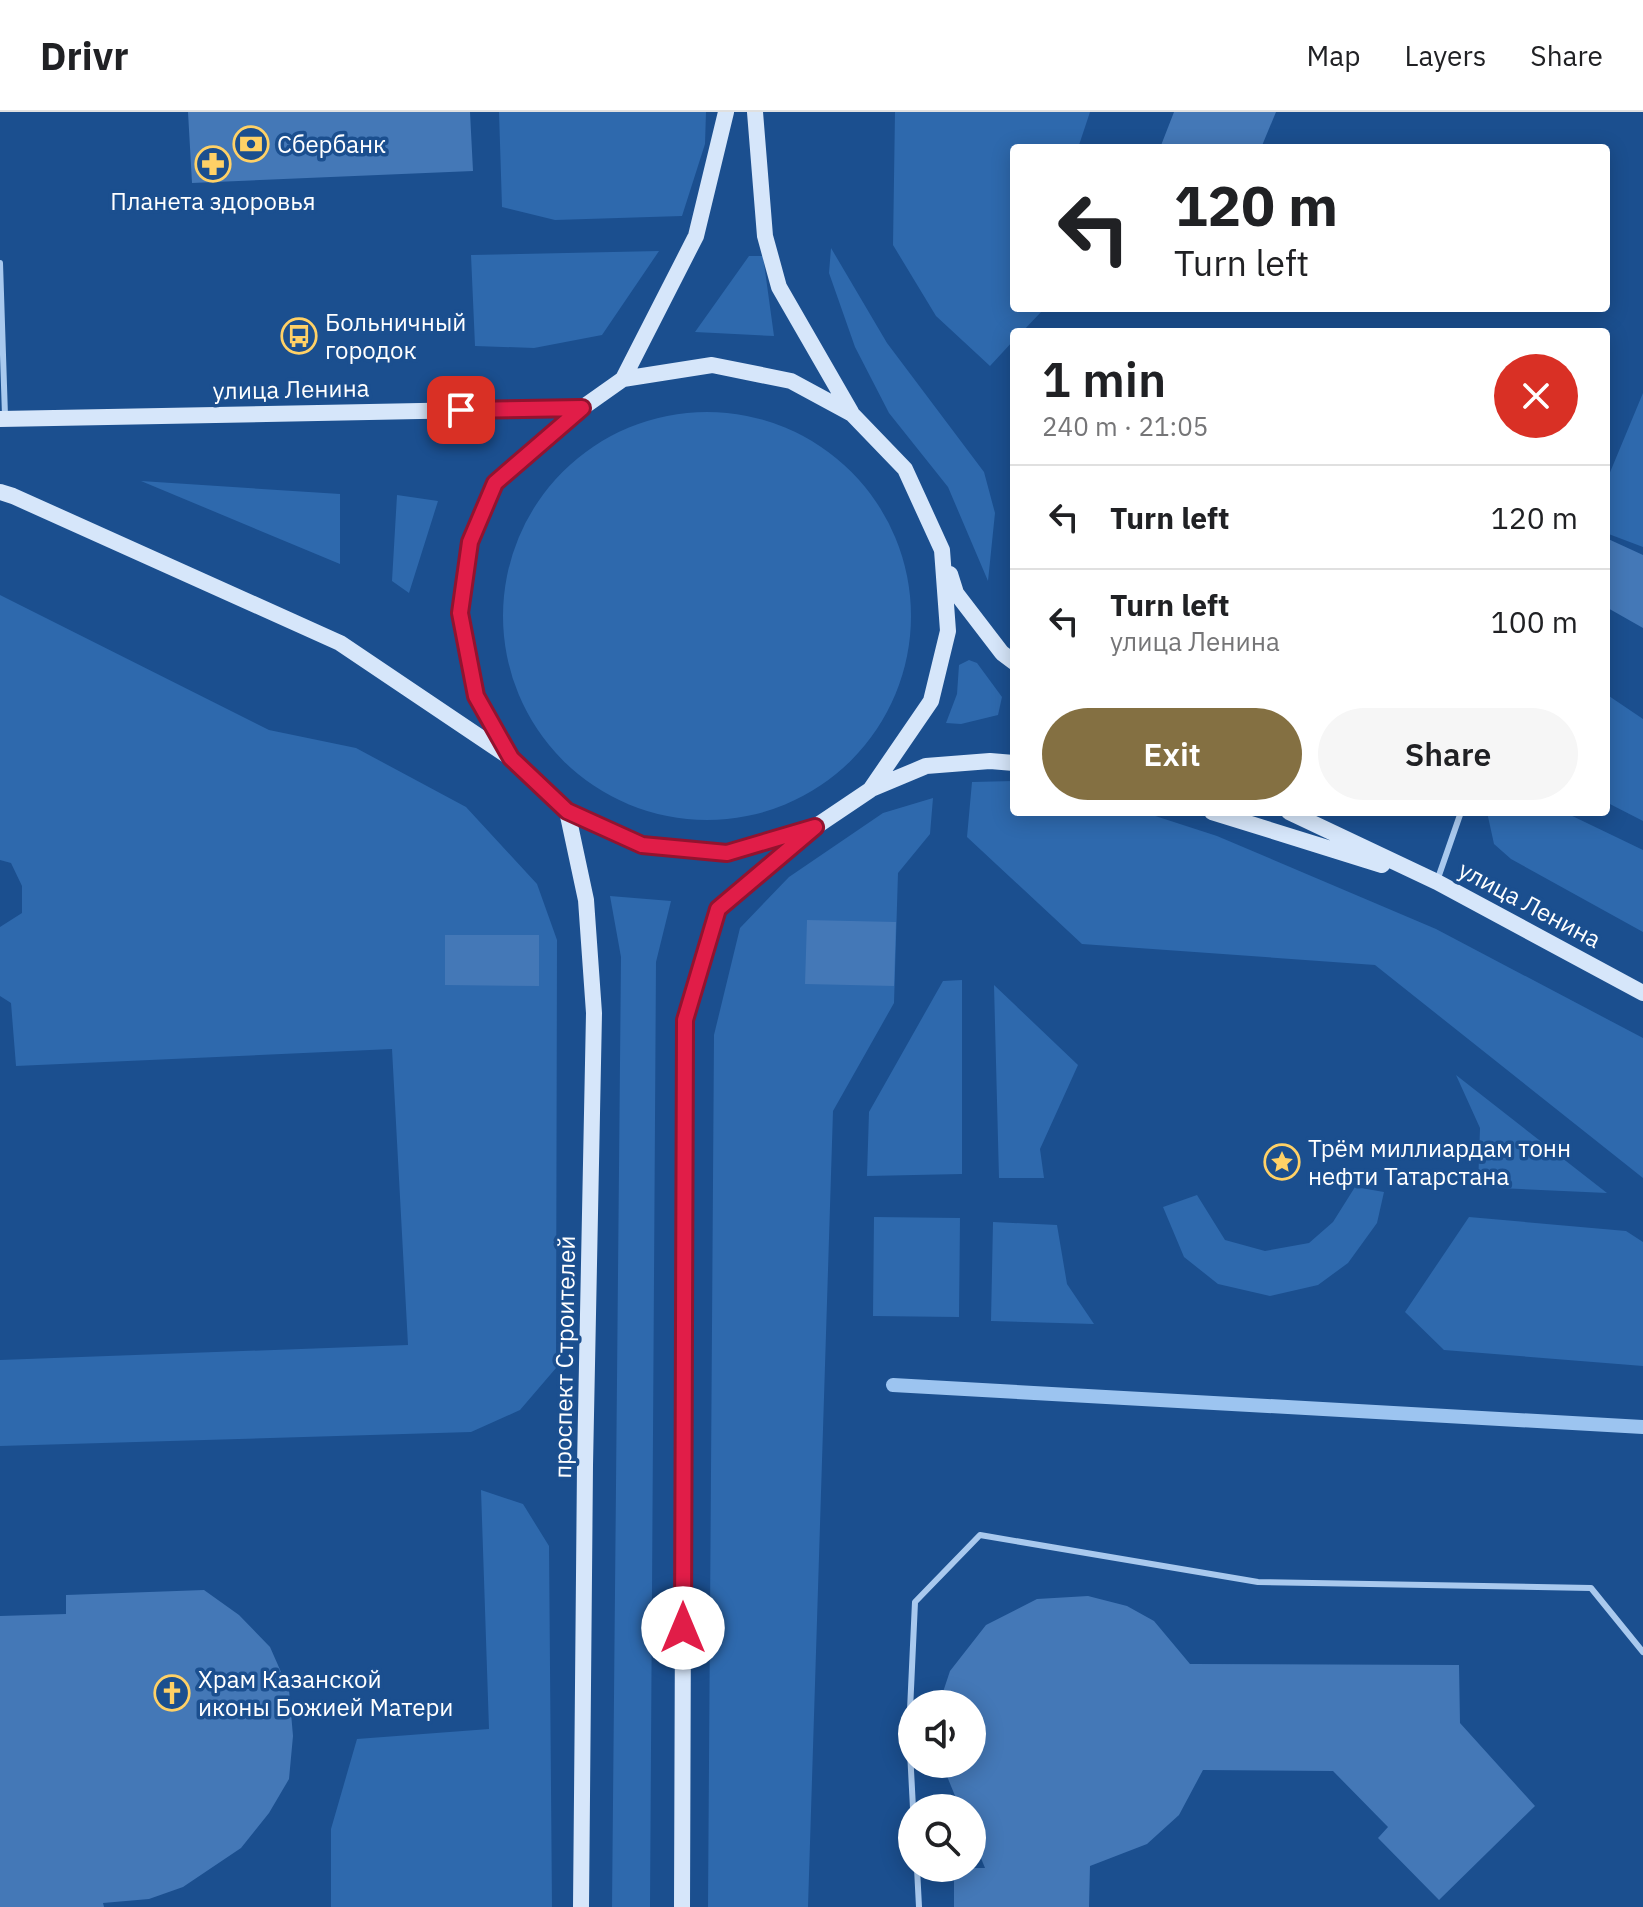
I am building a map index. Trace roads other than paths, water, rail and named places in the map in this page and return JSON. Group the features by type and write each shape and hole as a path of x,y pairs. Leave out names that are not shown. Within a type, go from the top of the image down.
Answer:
{"main road":[{"path":"623,379 696,236 726,112"},
{"path":"755,112 765,236 779,287 852,414 905,469 942,550 956,593 1010,659"},
{"path":"511,758 476,696 460,613 470,542 495,483 582,408 623,379 712,365 791,381 852,414"},
{"name":"улица Ленина","path":"3,419 582,408"},
{"path":"0,492 340,643 511,758 567,811 642,845 727,853 815,827"},
{"path":"870,790 931,701 948,631 942,550"},
{"path":"682,1907 685,1020 718,909 815,827 870,790 926,766 990,761 1010,763"},
{"name":"проспект Строителей","path":"567,811 586,900 594,1013 581,1907"},
{"path":"1225,816 1437,882"},
{"path":"1297,816 1437,882"},
{"name":"улица Ленина","path":"1437,882 1643,993"}],"lane":[{"path":"0,263 3,419"},
{"path":"1437,882 1460,816"},
{"path":"912,1794 909,1732 915,1602 980,1535 1258,1582 1591,1588 1643,1652"},
{"path":"918,1882 919,1907"}],"waterway":[{"path":"893,1385 1643,1427"}],"place":[{"name":"Сбербанк","path":"251,144"},
{"name":"Планета здоровья","path":"213,164"},
{"name":"Больничный городок","path":"299,336"},
{"name":"Трём миллиардам тонн нефти Татарстана","path":"1282,1162"},
{"name":"Храм Казанской иконы Божией Матери","path":"172,1693"}]}
